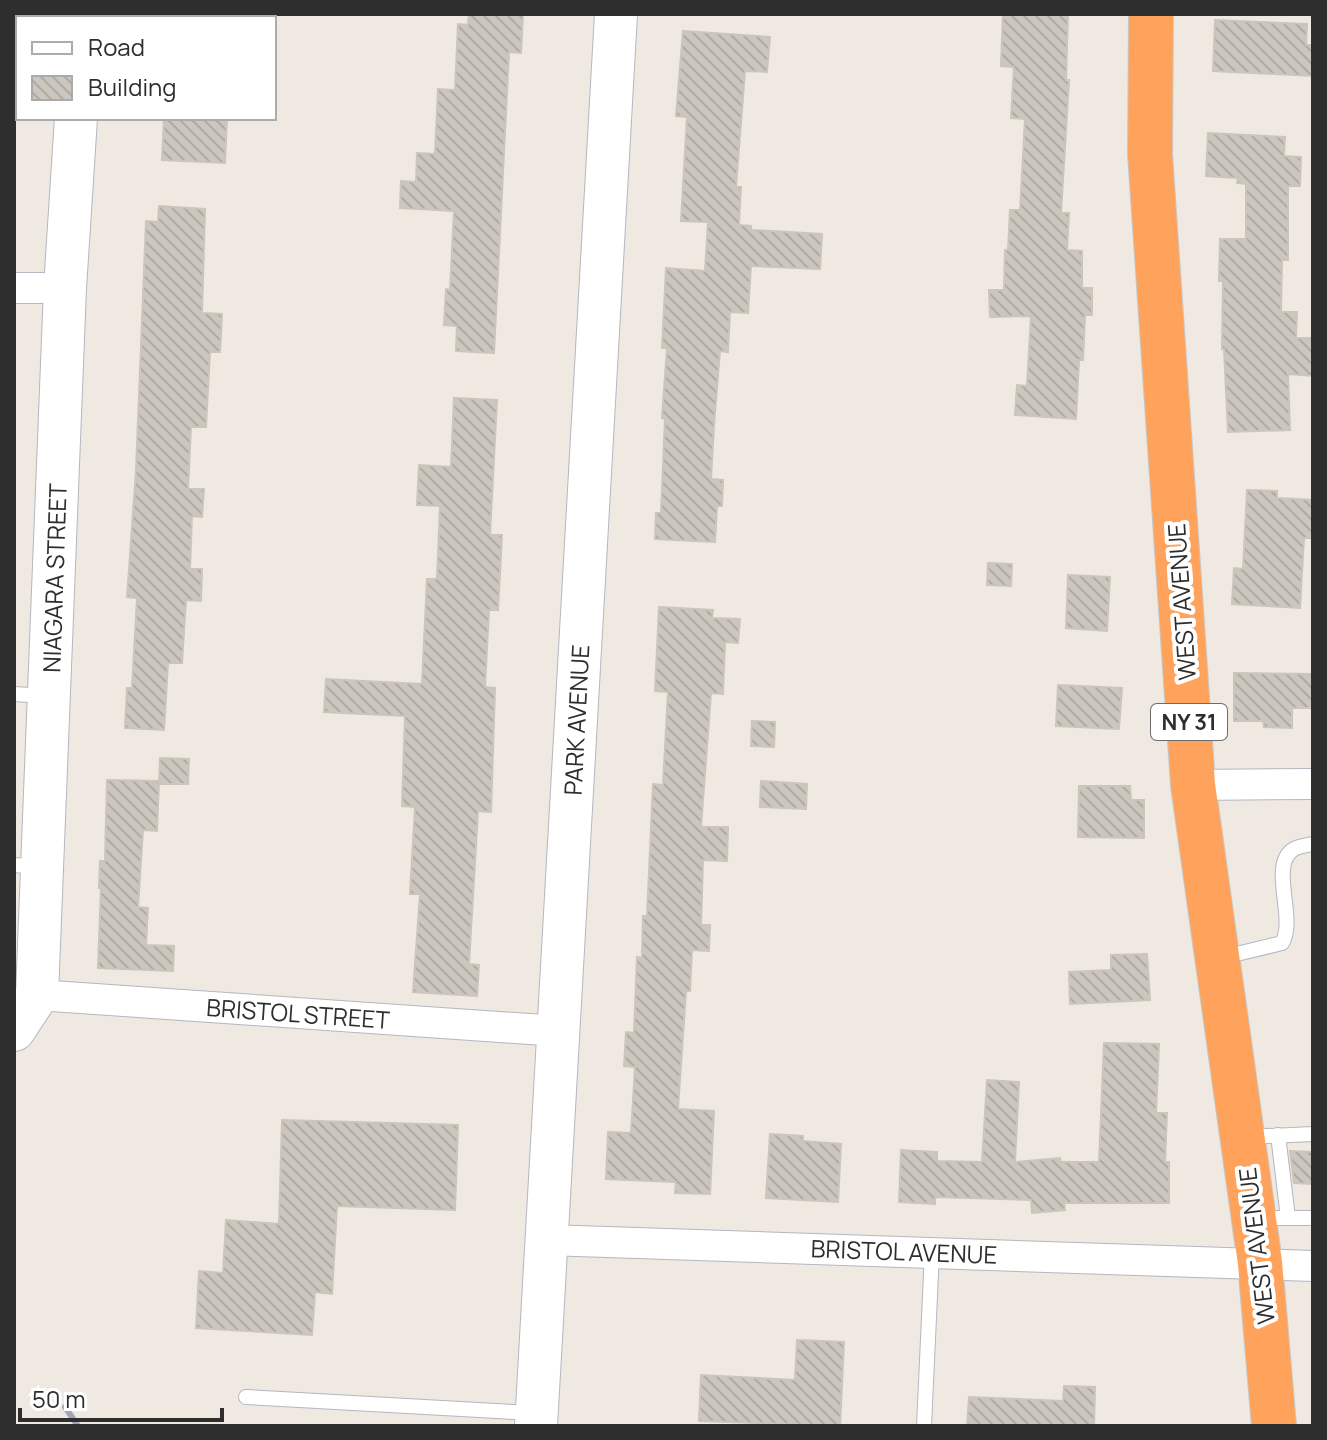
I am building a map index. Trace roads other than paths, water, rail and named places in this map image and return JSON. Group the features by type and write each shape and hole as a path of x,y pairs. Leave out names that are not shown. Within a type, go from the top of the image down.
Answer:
{"highway":[{"name":"WEST AVENUE","path":"1151,14 1150,154 1193,785 1218,958 1260,1136 1271,1218 1260,1263 1274,1426"}],"main road":[{"name":"PARK AVENUE","path":"536,1420 616,14"},
{"name":"NIAGARA STREET","path":"37,995 28,866 32,695 76,120"},
{"path":"14,1030 37,995"}],"street":[{"path":"14,288 65,288"},
{"path":"1193,785 1313,784"},
{"name":"BRISTOL STREET","path":"37,995 558,1031"},
{"name":"BRISTOL AVENUE","path":"547,1240 1313,1266"}],"lane":[{"path":"1218,958 1282,943 1287,936 1288,925 1284,890 1285,857 1292,849 1313,844"},
{"path":"1260,1136 1313,1134"},
{"path":"1271,1218 1313,1218"},
{"path":"924,1426 932,1252"},
{"path":"246,1397 536,1420"}],"railway":[{"path":"65,1407 78,1426"}]}
